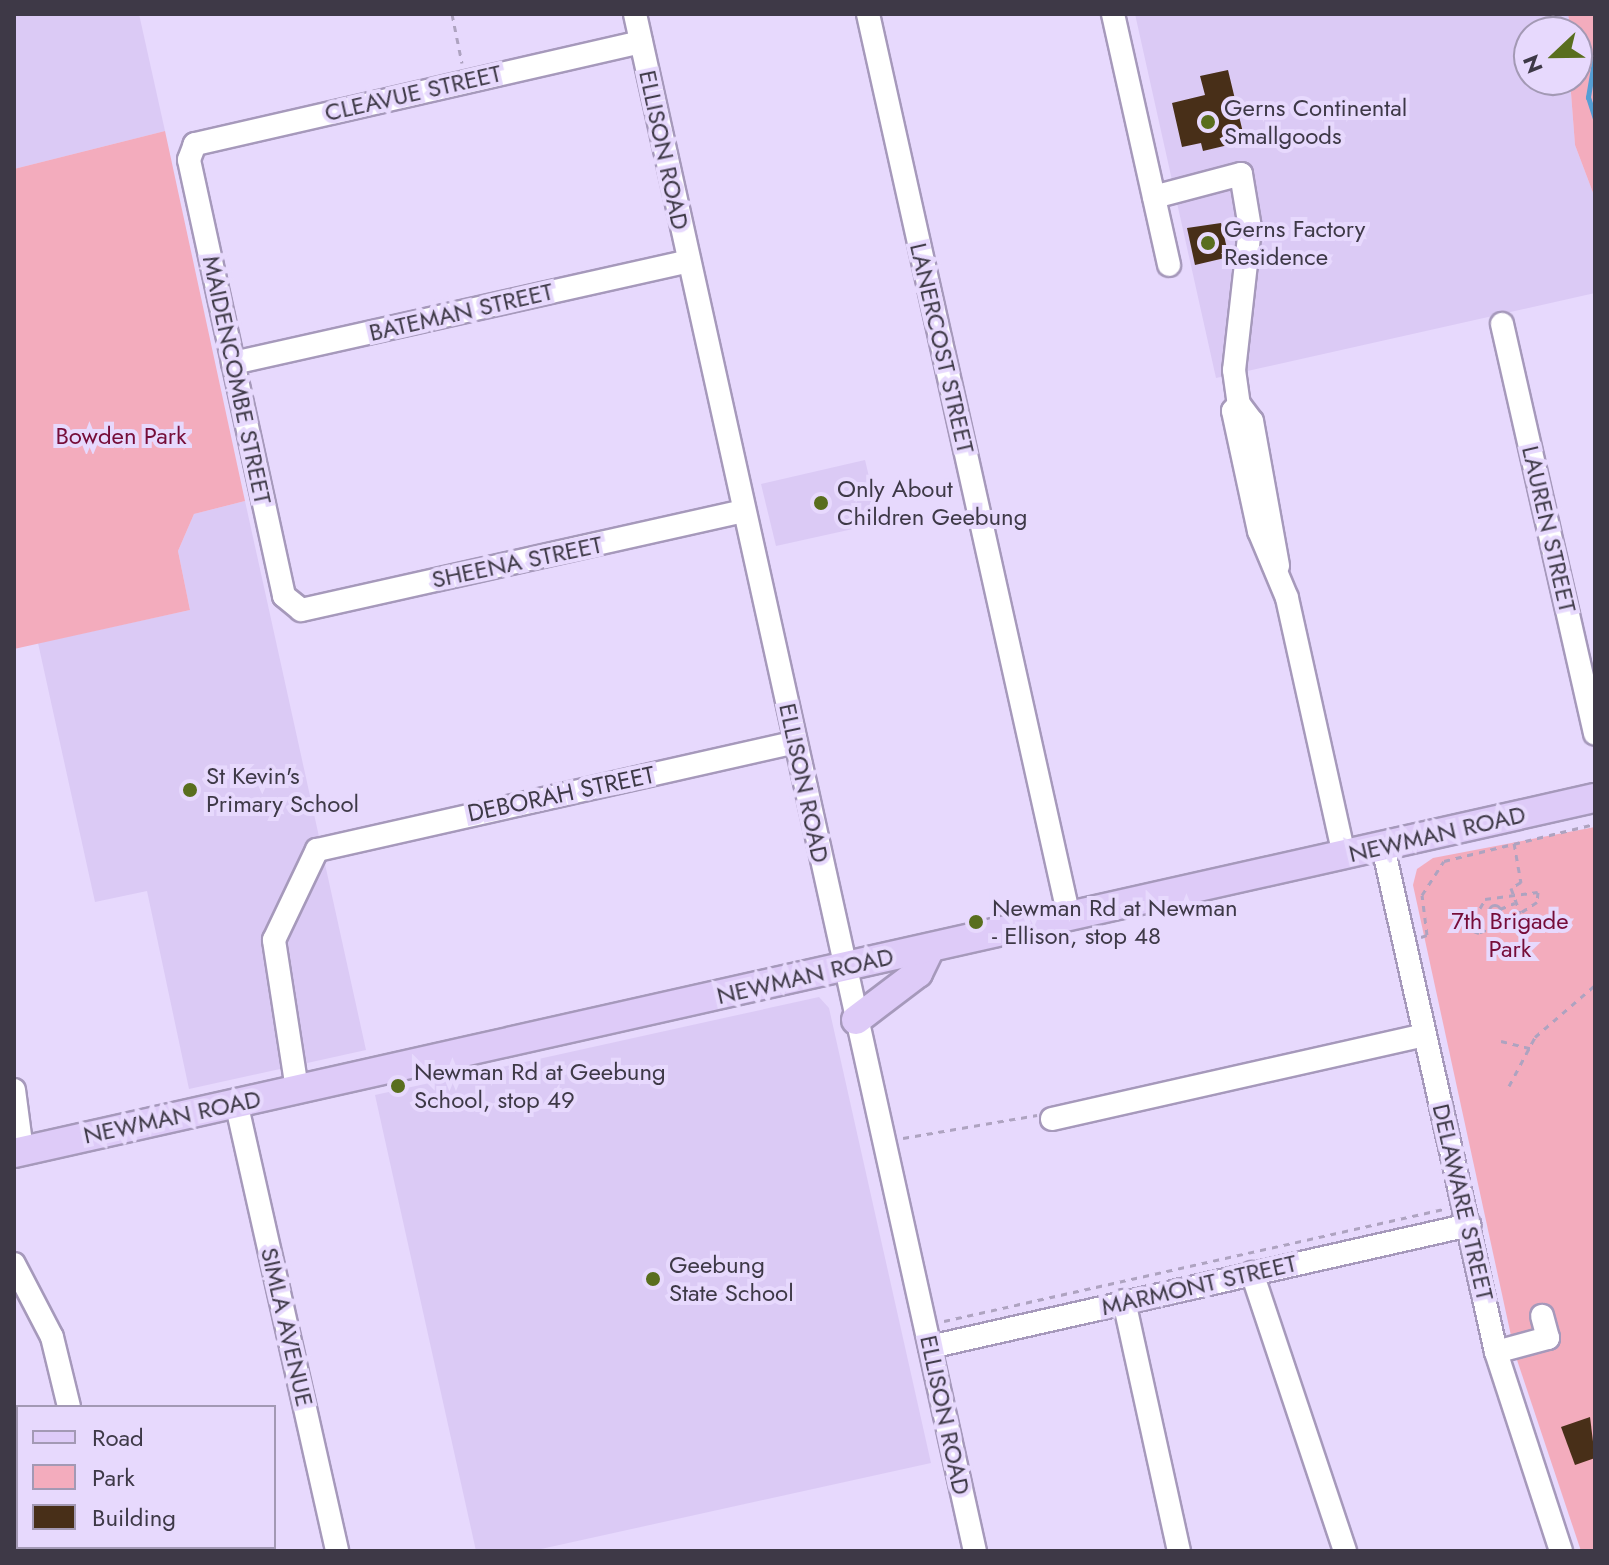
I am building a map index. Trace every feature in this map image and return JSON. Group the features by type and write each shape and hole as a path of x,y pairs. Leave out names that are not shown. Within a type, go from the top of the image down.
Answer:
{"main road":[{"name":"NEWMAN ROAD","path":"18,1152 1595,798"},
{"path":"856,1020 918,973 930,948"}],"street":[{"name":"ELLISON ROAD","path":"635,14 930,1347 970,1550"},
{"name":"LANERCOST STREET","path":"868,14 1069,917"},
{"path":"1113,14 1169,265"},
{"name":"CLEAVUE STREET","path":"191,152 206,139 641,42"},
{"name":"MAIDENCOMBE STREET","path":"191,152 233,363 290,607"},
{"path":"1154,197 1241,174 1250,228 1234,370 1239,404 1233,411 1259,531 1278,567 1344,855"},
{"name":"BATEMAN STREET","path":"233,363 688,261"},
{"name":"LAUREN STREET","path":"1502,324 1595,734"},
{"name":"SHEENA STREET","path":"290,607 744,511"},
{"name":"DEBORAH STREET","path":"297,1089 274,940 317,850 327,845 795,742"},
{"name":"DELAWARE STREET","path":"1383,847 1496,1352 1561,1551"},
{"path":"1052,1119 1425,1035"},
{"path":"14,1090 18,1152"},
{"name":"SIMLA AVENUE","path":"236,1102 337,1551"},
{"name":"MARMONT STREET","path":"930,1347 1252,1273 1466,1215"},
{"path":"14,1264 52,1337 69,1405"},
{"path":"1252,1273 1345,1551"},
{"path":"1124,1301 1179,1551"},
{"path":"1496,1352 1548,1338 1542,1316"}],"path":[{"path":"452,14 466,82"},
{"path":"1418,938 1427,935 1422,895 1435,869 1453,857 1595,824"},
{"path":"1511,894 1521,882 1514,842"},
{"path":"1468,929 1479,933 1520,913 1538,892 1488,897"},
{"path":"1511,894 1520,913"},
{"path":"1488,897 1493,906 1500,909"},
{"path":"1468,929 1488,897"},
{"path":"1468,929 1490,914 1515,903"},
{"path":"1490,914 1493,906"},
{"path":"1509,1086 1530,1048 1595,985"},
{"path":"1501,1041 1530,1048"},
{"path":"901,1139 1024,1112 1052,1119"},
{"path":"944,1321 1466,1215"}],"shaded area":[{"path":"14,14 139,14 165,131 14,169"},
{"path":"1135,14 1568,14 1513,16 1513,96 1571,96 1575,145 1595,198 1595,293 1216,378"},
{"name":"Only About Children Geebung","path":"865,460 880,523 776,546 761,484"},
{"name":"St Kevin's Primary School","path":"245,501 366,1050 189,1089 147,891 95,902 38,643 190,610 178,551 194,514"},
{"name":"Geebung State School","path":"819,997 829,1008 931,1463 532,1551 476,1551 375,1095"}],"green space":[{"path":"1595,14 1595,198 1575,145 1571,96 1593,96 1593,16 1568,16"},
{"name":"Bowden Park","path":"165,131 245,501 194,514 178,551 190,610 14,649 14,169"},
{"name":"7th Brigade Park","path":"1595,827 1595,1551 1581,1551 1515,1354 1413,885 1417,869 1433,858"}],"building":[{"name":"Gerns Continental Smallgoods","path":"1228,70 1245,141 1203,151 1201,143 1182,147 1172,103 1205,95 1200,76"},
{"name":"Gerns Factory Residence","path":"1221,223 1229,257 1195,265 1187,228"},
{"path":"1590,1417 1595,1458 1575,1465 1561,1427"}],"waterway":[{"path":"1595,56 1588,97 1595,119"}],"place":[{"name":"Gerns Continental Smallgoods","path":"1208,122"},
{"name":"Gerns Factory Residence","path":"1208,243"},
{"name":"Only About Children Geebung","path":"821,503"},
{"name":"St Kevin's Primary School","path":"190,790"},
{"name":"Newman Rd at Newman - Ellison, stop 48","path":"976,922"},
{"name":"Newman Rd at Geebung School, stop 49","path":"398,1086"},
{"name":"Geebung State School","path":"653,1279"}]}
